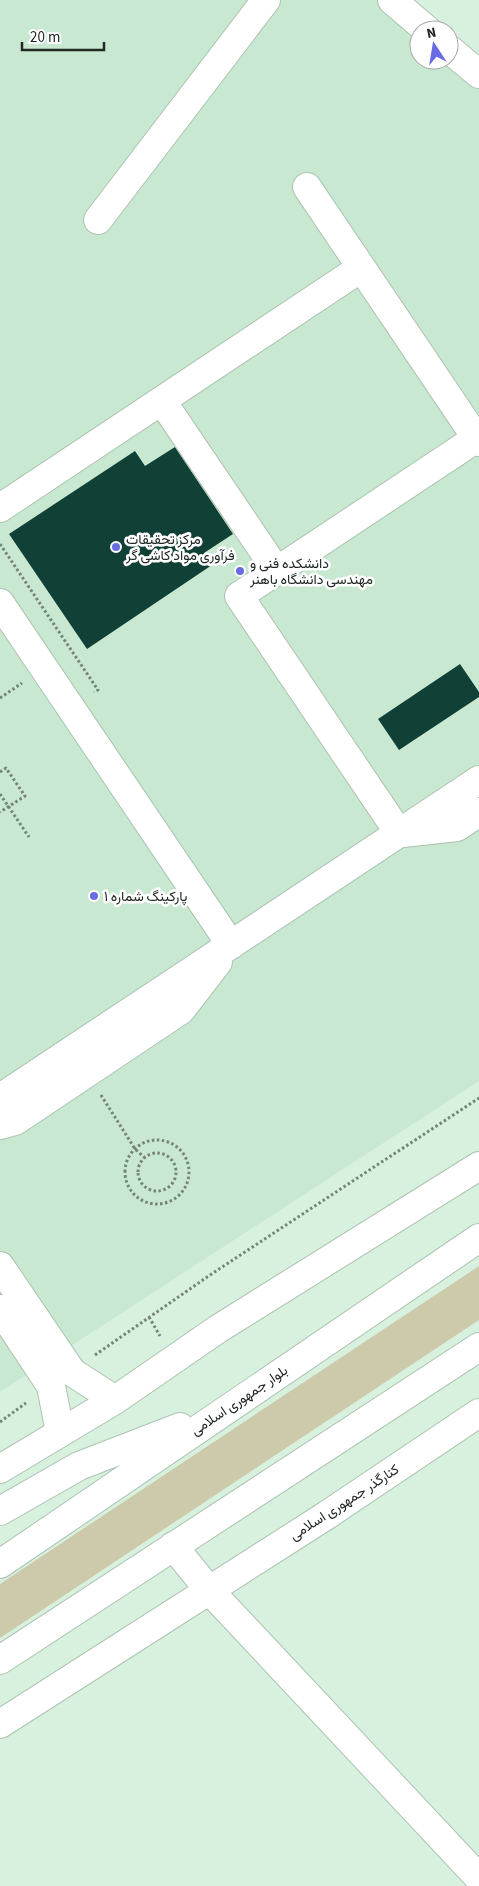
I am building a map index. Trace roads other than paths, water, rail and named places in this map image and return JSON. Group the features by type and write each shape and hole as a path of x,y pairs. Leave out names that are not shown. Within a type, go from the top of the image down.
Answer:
{"street":[{"path":"98,220 266,0"},
{"path":"392,0 415,20"},
{"path":"459,57 479,74"},
{"path":"307,187 478,440 239,596 399,833"},
{"path":"0,508 361,268"},
{"path":"162,401 277,571"},
{"path":"0,603 231,945"},
{"path":"0,1098 479,780"},
{"path":"399,833 456,827 479,812"},
{"path":"0,1125 15,1121 182,1010 231,945"},
{"path":"0,1469 114,1400 218,1329 479,1166"},
{"name":"بلوار جمهوری اسلامی","path":"0,1564 223,1410 479,1238"},
{"path":"0,1266 62,1379 60,1432"},
{"path":"0,1309 62,1379 114,1400"},
{"path":"0,1660 479,1347"},
{"path":"0,1511 79,1466 223,1410"},
{"name":"کنارگذر جمهوری اسلامی","path":"0,1724 327,1515 479,1413"},
{"path":"173,1546 209,1590 479,1878"}],"place":[{"name":"مرکز تحقیقات فرآوری مواد کاشی گر","path":"116,547"},
{"name":"دانشکده فنی و مهندسی دانشگاه باهنر","path":"240,571"},
{"name":"پارکینگ شماره ۱","path":"94,896"}]}
